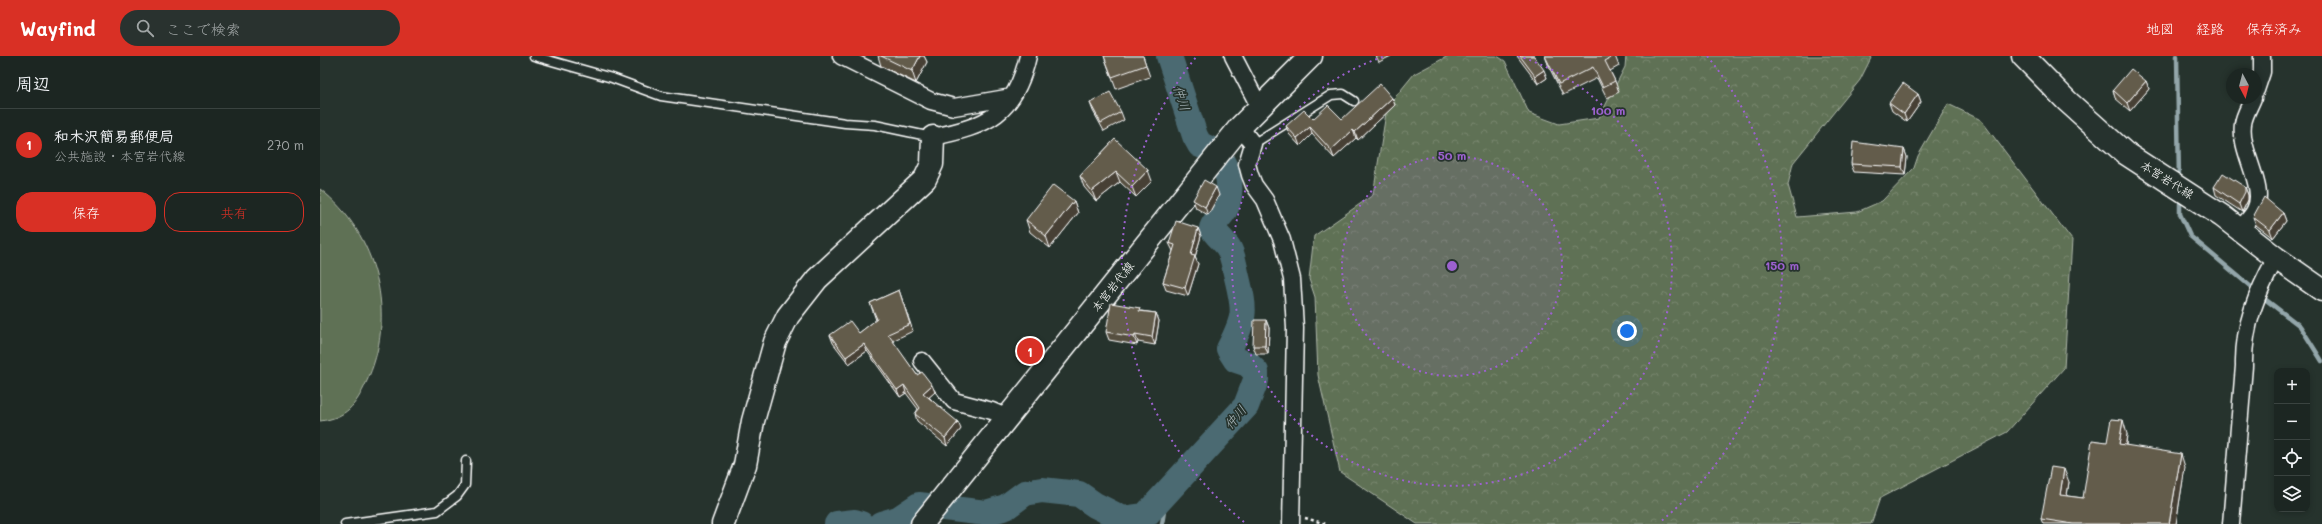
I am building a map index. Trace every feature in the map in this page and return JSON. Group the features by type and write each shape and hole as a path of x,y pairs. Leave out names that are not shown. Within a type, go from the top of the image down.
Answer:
{"main road":[{"name":"本宮岩代線","path":"922,524 1006,417 1059,355 1240,127 1311,56"},
{"name":"本宮岩代線","path":"2023,56 2067,101 2125,153 2205,204 2240,229 2276,258 2322,290"},
{"path":"723,524 745,465 753,421 775,342 788,316 817,279 925,179 932,164 933,137"}],"street":[{"path":"841,56 931,101 954,107 1012,97"},
{"path":"933,137 979,126 996,116 1012,97 1025,70 1028,56"},
{"path":"1233,56 1260,108"},
{"path":"2262,56 2262,68"},
{"path":"2240,229 2255,211 2259,200 2258,189 2249,167 2243,123 2251,104"},
{"path":"1240,127 1253,144 1248,164 1250,174 1254,185 1265,200 1282,240 1292,279 1295,334 1291,519"},
{"path":"2231,524 2244,366 2244,344 2254,304 2276,258"},
{"path":"922,361 954,401 992,411 1006,417"}],"lane":[{"path":"534,56 612,78 660,96 845,123 875,125 933,137"},
{"path":"1253,144 1331,95 1343,94 1354,101"},
{"path":"345,524 437,511 457,496 465,485 466,461"}],"path":[{"path":"1291,519 1326,524"}],"green space":[{"path":"1448,56 1497,56 1505,61 1529,113 1559,124 1599,118 1625,67 1626,56 1872,56 1860,80 1793,163 1788,185 1797,217 1857,212 1882,201 1914,168 1918,156 1948,104 1981,120 2072,240 2064,368 2007,432 1880,498 1871,524 1417,524 1340,472 1318,375 1315,297 1309,279 1314,236 1373,195 1387,107 1414,74"},
{"path":"320,189 340,208 356,229 368,253 377,278 381,304 380,331 376,358 362,391 349,409 337,417 320,421"}],"building":[{"path":"881,56 920,56 912,71"},
{"path":"1104,56 1143,56 1146,65 1112,77"},
{"path":"1520,56 1534,56 1544,70 1535,76"},
{"path":"1545,56 1614,56 1605,61 1615,81 1603,87 1593,67 1559,84"},
{"path":"2131,69 2146,81 2127,103 2113,90"},
{"path":"1903,83 1918,94 1904,114 1889,103"},
{"path":"1380,84 1392,98 1355,132 1353,130 1331,150 1310,127 1297,138 1286,126 1304,110 1313,119 1328,105 1342,119"},
{"path":"1110,92 1121,112 1101,123 1090,103"},
{"path":"1115,139 1148,170 1132,187 1116,172 1092,191 1080,176"},
{"path":"1853,142 1904,149 1902,167 1851,164"},
{"path":"2223,173 2245,187 2245,192 2239,204 2214,187"},
{"path":"1204,180 1216,187 1205,207 1193,200"},
{"path":"1053,185 1074,201 1046,236 1026,220"},
{"path":"2264,197 2283,213 2270,230 2253,217"},
{"path":"1176,221 1198,228 1191,255 1195,256 1185,288 1163,282 1175,245 1169,243"},
{"path":"899,290 910,324 888,334 917,375 922,372 932,385 923,393 958,422 945,438 915,414 920,408 904,385 897,390 864,344 846,357 830,335 850,321 859,333 877,319 870,303"},
{"path":"1111,303 1140,308 1139,311 1156,313 1152,337 1135,334 1134,337 1106,332"},
{"path":"1254,320 1266,320 1265,346 1253,346"},
{"path":"1024,338 1036,340 1033,356 1021,354"},
{"path":"2111,419 2123,420 2119,444 2181,454 2169,524 2073,524 2041,519 2051,467 2064,469 2060,495 2083,498 2092,440 2107,442"}],"waterway":[{"name":"仲川","path":"881,524 898,519 919,505 986,513 1006,507 1025,493 1042,490 1079,494 1095,505 1123,519 1145,516 1246,406 1256,380 1256,372 1248,364 1236,360 1229,349 1239,328 1243,312 1241,296 1231,253 1228,247 1212,228 1224,212 1227,205 1229,196 1228,177 1226,169 1216,154 1200,145 1195,136 1169,56"},
{"path":"2177,56 2179,180"},
{"path":"2180,197 2180,214 2190,236 2256,291"},
{"path":"2261,296 2300,326 2322,361"},
{"path":"1145,516 1165,505 1162,524"},
{"name":"仲川","path":"837,524 855,522 861,524"}],"place":[{"name":"和木沢簡易郵便局","path":"1030,351"}]}
